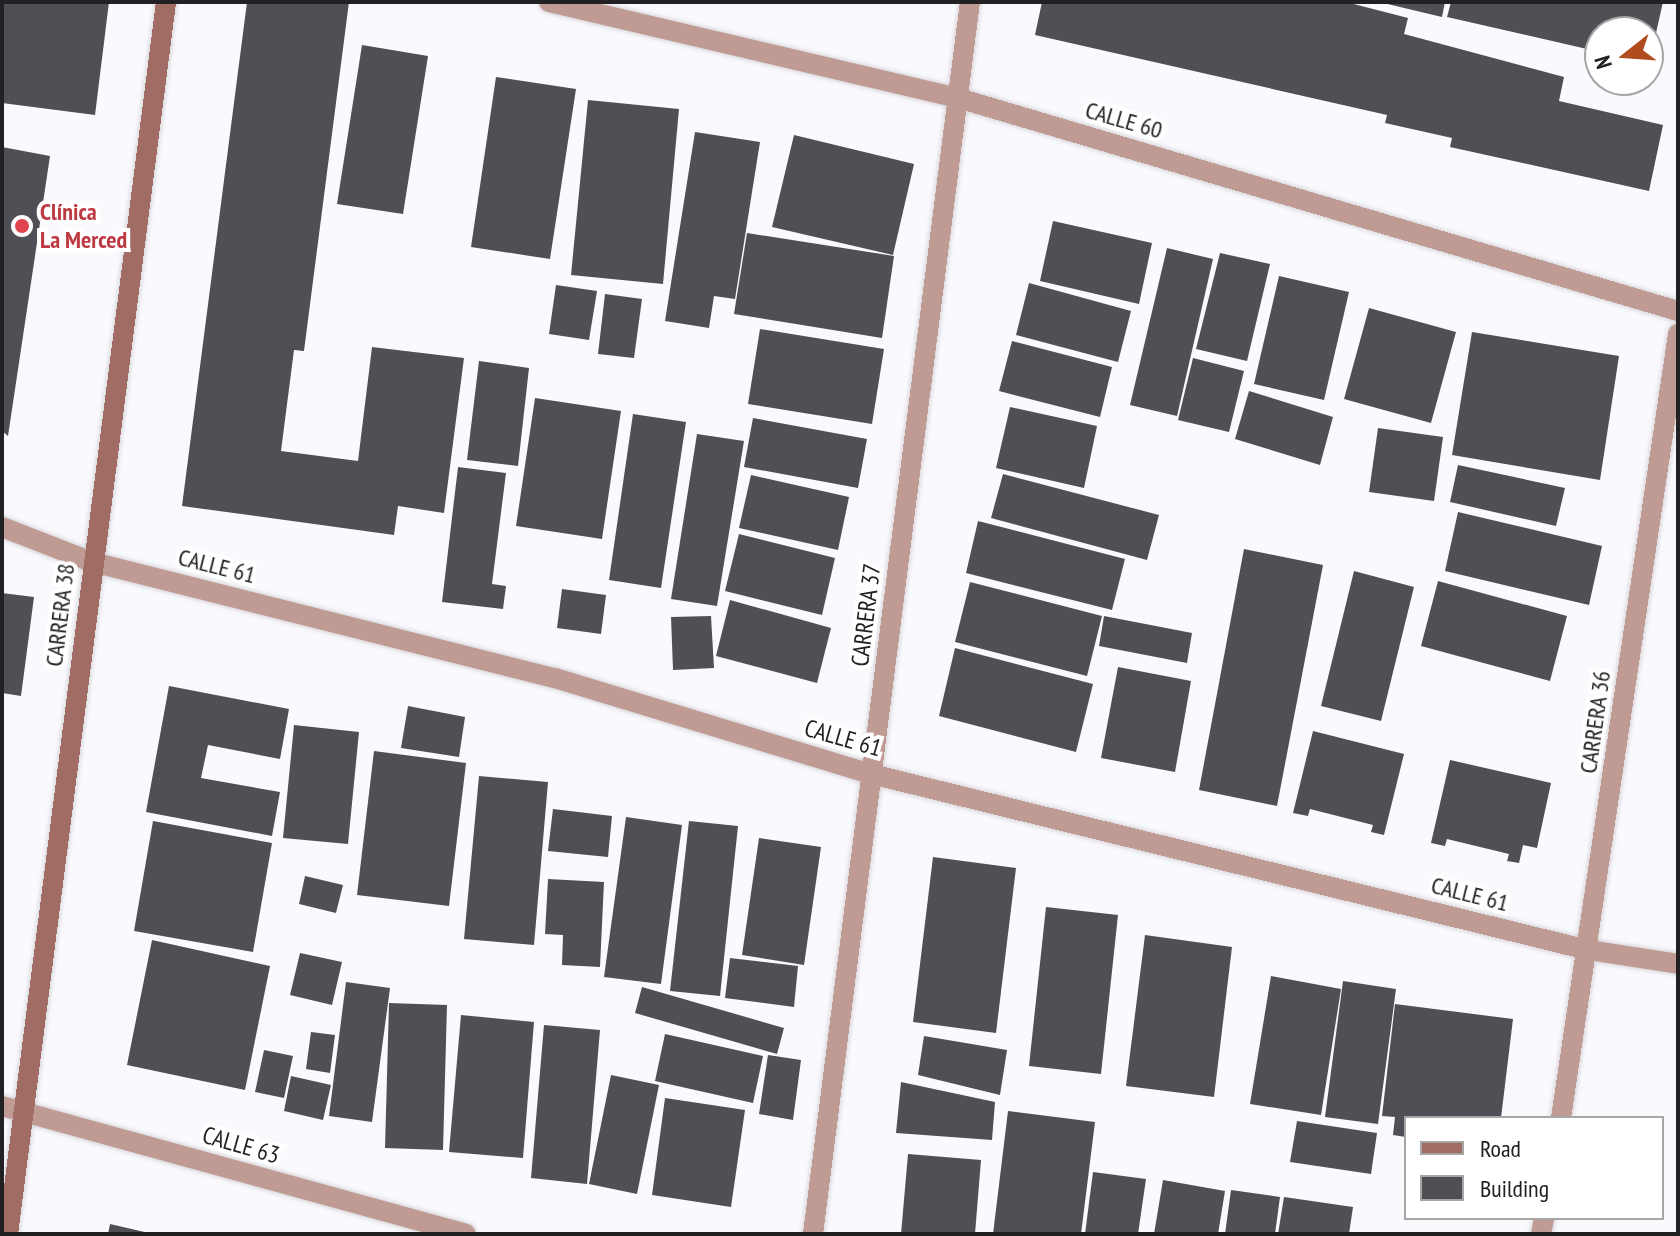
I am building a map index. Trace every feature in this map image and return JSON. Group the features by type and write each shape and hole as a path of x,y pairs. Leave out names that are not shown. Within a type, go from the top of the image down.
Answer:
{"main road":[{"name":"CARRERA 38","path":"8,1234 11,1108 92,562 166,2"}],"street":[{"name":"CALLE 60","path":"549,2 958,98 1678,311"},
{"name":"CARRERA 37","path":"813,1234 970,2"},
{"name":"CARRERA 36","path":"1561,1116 1678,334"},
{"name":"CALLE 61","path":"2,527 92,562 555,678 871,774 1588,950 1678,964"},
{"name":"CALLE 63","path":"11,1108 466,1234"}],"building":[{"path":"2,2 109,2 95,115 2,103"},
{"path":"247,2 349,2 304,351 294,350 281,451 358,461 372,347 464,358 444,513 398,506 394,535 182,506"},
{"path":"1042,2 1346,2 1408,18 1404,34 1564,77 1559,101 1663,125 1649,191 1450,147 1452,138 1385,123 1387,115 1035,35"},
{"path":"1379,2 1445,2 1442,17"},
{"path":"1451,2 1663,2 1660,16 1584,16 1584,48 1447,17"},
{"path":"362,45 428,56 403,214 337,204"},
{"path":"496,77 576,89 550,259 471,247"},
{"path":"588,100 679,109 663,284 571,275"},
{"path":"695,132 760,142 735,299 714,296 709,328 665,321"},
{"path":"794,135 914,164 893,255 772,227"},
{"name":"Clínica La Merced","path":"2,147 50,156 8,436 2,431"},
{"path":"1053,221 1152,243 1139,304 1040,281"},
{"path":"747,233 894,256 882,338 734,314"},
{"path":"1167,248 1213,259 1177,416 1130,405"},
{"path":"1220,253 1270,264 1247,361 1196,349"},
{"path":"1279,276 1349,292 1324,400 1254,384"},
{"path":"1029,283 1131,311 1118,362 1016,335"},
{"path":"556,285 597,291 589,340 549,334"},
{"path":"605,294 642,299 634,358 598,354"},
{"path":"1369,308 1456,332 1431,423 1344,399"},
{"path":"760,329 884,349 872,424 748,404"},
{"path":"1472,332 1619,356 1600,480 1452,455"},
{"path":"1012,341 1112,367 1100,417 999,391"},
{"path":"1193,358 1244,371 1229,432 1178,420"},
{"path":"479,361 529,368 518,466 467,460"},
{"path":"1249,391 1333,417 1320,465 1235,439"},
{"path":"535,398 621,411 602,539 516,526"},
{"path":"1010,407 1097,426 1084,488 996,468"},
{"path":"633,414 686,422 661,588 609,580"},
{"path":"753,418 867,439 858,488 744,467"},
{"path":"1378,428 1443,437 1434,501 1369,492"},
{"path":"697,434 744,441 717,606 671,599"},
{"path":"1458,465 1565,488 1556,526 1450,502"},
{"path":"458,467 506,473 492,584 506,586 503,609 442,602"},
{"path":"1003,474 1159,515 1147,560 991,518"},
{"path":"751,475 849,497 838,550 739,528"},
{"path":"1458,512 1602,546 1589,605 1445,571"},
{"path":"978,521 1125,559 1112,610 966,573"},
{"path":"739,534 835,558 822,615 725,591"},
{"path":"1244,549 1323,565 1277,806 1199,790"},
{"path":"1354,571 1414,587 1381,721 1321,706"},
{"path":"1438,581 1567,616 1550,681 1421,646"},
{"path":"970,582 1102,616 1087,676 955,642"},
{"path":"562,589 606,595 601,634 557,628"},
{"path":"2,593 34,597 21,696 2,693"},
{"path":"730,600 831,628 817,683 716,656"},
{"path":"711,616 714,668 673,670 671,617"},
{"path":"1104,616 1192,633 1187,663 1099,646"},
{"path":"955,648 1093,684 1076,752 939,716"},
{"path":"1118,667 1191,681 1175,772 1101,758"},
{"path":"169,686 289,709 280,759 208,745 201,778 280,792 272,836 146,812"},
{"path":"408,706 465,717 459,757 401,748"},
{"path":"294,725 359,732 348,844 283,838"},
{"path":"1313,731 1404,754 1384,835 1371,832 1373,825 1310,809 1308,816 1293,813"},
{"path":"374,751 466,763 449,906 357,895"},
{"path":"1450,760 1551,783 1537,848 1523,845 1519,863 1507,861 1509,854 1447,839 1445,846 1431,843"},
{"path":"479,776 548,782 534,945 464,939"},
{"path":"553,809 612,816 608,857 548,851"},
{"path":"626,817 682,825 661,984 604,977"},
{"path":"153,821 272,843 253,952 134,931"},
{"path":"689,821 738,826 720,996 670,991"},
{"path":"759,838 821,847 804,965 742,955"},
{"path":"933,857 1016,868 996,1033 913,1022"},
{"path":"305,876 343,885 336,913 299,904"},
{"path":"548,879 604,882 600,967 562,965 563,935 545,934"},
{"path":"1046,907 1118,915 1101,1074 1029,1066"},
{"path":"1145,935 1232,947 1214,1097 1126,1086"},
{"path":"152,940 270,966 245,1090 127,1065"},
{"path":"300,953 342,962 332,1005 290,995"},
{"path":"730,958 798,966 794,1007 725,998"},
{"path":"1271,976 1341,989 1321,1115 1250,1104"},
{"path":"1343,981 1396,989 1378,1124 1325,1117"},
{"path":"346,982 390,988 372,1122 329,1116"},
{"path":"642,987 784,1028 777,1054 635,1013"},
{"path":"389,1003 447,1005 443,1150 385,1148"},
{"path":"1395,1004 1513,1019 1501,1116 1404,1116 1404,1137 1393,1135 1395,1117 1382,1116"},
{"path":"461,1015 534,1022 523,1158 449,1152"},
{"path":"544,1025 600,1030 587,1184 531,1178"},
{"path":"311,1032 335,1035 330,1073 306,1069"},
{"path":"665,1034 763,1056 753,1103 655,1081"},
{"path":"924,1036 1007,1050 1000,1095 918,1075"},
{"path":"264,1050 293,1056 284,1098 255,1092"},
{"path":"768,1055 801,1060 793,1120 759,1114"},
{"path":"611,1075 659,1085 637,1194 589,1184"},
{"path":"291,1076 331,1085 323,1120 284,1111"},
{"path":"901,1082 995,1102 992,1140 896,1133"},
{"path":"665,1098 745,1110 731,1207 652,1195"},
{"path":"1008,1111 1095,1122 1081,1234 993,1234"},
{"path":"1297,1121 1377,1133 1371,1174 1290,1162"},
{"path":"908,1154 981,1160 975,1234 901,1234"},
{"path":"1093,1172 1146,1179 1138,1234 1085,1234"},
{"path":"1163,1180 1225,1191 1218,1234 1154,1234"},
{"path":"1231,1190 1280,1197 1275,1234 1225,1234"},
{"path":"1284,1197 1353,1207 1349,1234 1278,1234"},
{"path":"110,1224 149,1233 149,1234 108,1234"}],"place":[{"name":"Clínica La Merced","path":"22,226"}]}
